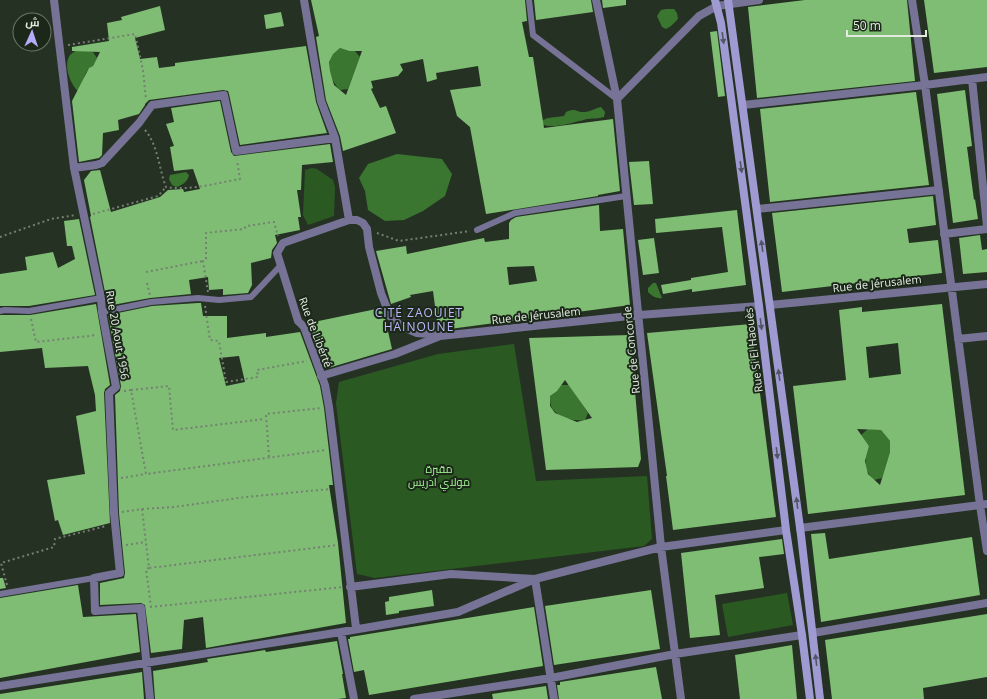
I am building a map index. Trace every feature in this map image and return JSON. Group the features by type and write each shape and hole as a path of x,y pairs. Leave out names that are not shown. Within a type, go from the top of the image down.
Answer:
{"street":[{"name":"Rue 20 Aout 1956","path":"54,0 74,168 101,298 102,312 116,387 109,393 114,513 120,573 94,578"},
{"path":"304,0 321,101 334,138 349,220"},
{"name":"Rue de Concorde","path":"596,0 617,99 661,547 681,699"},
{"path":"617,99 699,16 716,3 759,0"},
{"path":"912,0 925,85 958,339 984,505 987,551"},
{"name":"Rue Si El Haouès","path":"729,2 800,528 820,699"},
{"name":"Rue Si El Haouès","path":"716,3 721,23 759,306 786,530 810,699"},
{"path":"743,105 987,77"},
{"path":"972,79 987,226"},
{"path":"74,168 102,163 139,123 152,105 224,95 236,151 334,138"},
{"path":"757,209 938,190"},
{"path":"281,247 283,243 349,220 357,220 363,223 367,229 371,255 390,316 401,326 417,333 440,336"},
{"path":"944,234 987,229"},
{"name":"Rue de Libérté","path":"281,247 277,253 298,321 304,327 325,385 356,628"},
{"name":"Rue de Jérusalem","path":"770,305 987,284"},
{"path":"759,306 770,305"},
{"name":"Rue de Jérusalem","path":"321,376 395,354 440,336 639,315 759,306"},
{"path":"958,339 987,336"},
{"path":"0,686 458,612 535,579 661,547 984,505"},
{"path":"350,586 451,574 535,579"},
{"path":"94,578 95,611 141,608 150,699"},
{"path":"535,579 554,699"},
{"path":"414,699 448,696 675,654 802,635 987,603"},
{"path":"341,632 354,699"}],"lane":[{"path":"529,0 533,35 617,99"},
{"path":"477,230 515,213 626,196"},
{"path":"102,312 151,302 206,299 219,300 250,297 281,265"},
{"path":"0,311 29,310 101,298"},
{"path":"0,594 94,578"}],"path":[{"path":"60,47 135,34 143,70 146,104 149,110"},
{"path":"139,123 151,137 166,187 192,187 240,179 236,151"},
{"path":"281,247 274,222 246,226 244,229 206,233 206,259 203,261 210,340 218,341 226,382 258,377 258,370 316,360"},
{"path":"367,229 399,241 477,230"},
{"path":"146,272 203,261"},
{"path":"147,283 151,302"},
{"path":"29,310 36,342 41,343 106,334"},
{"path":"116,387 119,391 169,386 173,430 265,419"},
{"path":"131,390 146,474"},
{"path":"269,457 265,419 266,414 329,407"},
{"path":"113,479 334,449"},
{"path":"114,513 338,488"},
{"path":"142,509 149,568 146,569 151,607"},
{"path":"8,593 1,563 54,547 54,539 115,523"},
{"path":"117,546 146,542"},
{"path":"149,568 345,544"},
{"path":"141,608 350,586"}],"green space":[{"path":"674,9 677,13 678,19 666,29 662,27 657,16 661,10"},
{"path":"340,48 355,51 360,57 348,89 340,90 334,83 330,73 329,63 332,54"},
{"path":"78,49 93,52 97,58 93,66 86,72 82,88 78,91 72,84 68,74 67,64 70,55"},
{"path":"601,107 605,112 604,117 587,119 560,126 542,124 543,120 564,116 566,112 574,110 585,112"},
{"path":"397,154 442,159 452,174 445,196 423,211 404,220 385,221 368,210 365,191 359,178 368,164"},
{"path":"312,168 317,169 333,180 335,187 334,216 308,225 303,215 305,170"},
{"path":"186,172 189,175 184,183 176,187 172,185 169,179 170,175"},
{"path":"653,283 656,283 662,298 655,297 648,292 648,288"},
{"name":"مقبرة مولاي ادريس","path":"514,344 536,481 647,476 652,539 644,546 375,578 357,574 336,403 339,382 438,354"},
{"path":"561,385 569,385 588,413 585,420 566,418 553,410 550,396"},
{"path":"868,429 881,430 890,441 890,452 882,478 874,480 868,472 866,464 869,446 861,435"},
{"path":"787,593 793,625 728,637 722,604"}],"building":[{"path":"311,0 525,0 527,21 522,22 529,57 533,57 544,128 613,119 620,191 598,196 486,214 470,127 457,116 450,90 481,86 478,66 436,73 437,79 427,82 423,59 400,64 403,70 398,76 371,81 373,88 371,89 380,108 386,106 396,133 343,151 340,136 326,100 316,37 319,36","holes":["340,48 349,51 362,51 346,95 334,85 329,62 333,54"]},
{"path":"534,0 591,0 593,12 536,20"},
{"path":"602,0 626,0 626,5 603,8"},
{"path":"805,0 907,0 915,81 757,98 748,7"},
{"path":"924,0 987,0 987,67 934,73"},
{"path":"160,6 165,30 135,38 140,59 157,57 159,68 175,66 175,63 306,46 316,102 327,133 240,145 229,94 228,91 223,90 149,100 139,114 118,120 119,130 103,133 102,155 99,158 79,162 72,101 89,68 93,66 100,52 72,51 72,47 109,41 107,23 122,20 121,17"},
{"path":"281,12 284,26 266,29 264,15"},
{"path":"717,31 725,96 718,97 710,32"},
{"path":"965,90 972,146 967,147 978,219 953,223 937,94"},
{"path":"916,92 929,185 770,202 760,109"},
{"path":"220,101 231,152 234,156 330,144 333,162 302,165 301,190 297,190 301,217 298,217 300,230 275,235 277,243 272,250 271,258 251,263 252,285 248,293 223,295 223,289 209,290 208,277 189,280 191,294 150,298 107,306 84,180 91,171 100,170 111,212 160,197 168,190 183,189 184,192 200,189 193,169 174,171 170,147 174,146 166,124 174,122 171,108"},
{"path":"649,161 653,204 634,205 629,162"},
{"path":"933,196 936,225 907,229 909,243 938,240 942,273 782,292 772,213"},
{"path":"599,205 600,231 623,229 630,305 442,330 438,329 433,291 410,295 411,297 391,304 376,251 406,246 407,254 484,238 485,242 509,239 509,223 516,217","holes":["534,266 537,281 509,285 507,267"]},
{"path":"737,210 746,285 692,292 692,289 663,294 661,285 728,272 722,227 656,233 655,219"},
{"path":"79,219 95,295 29,306 0,306 0,274 27,270 25,257 53,252 58,268 75,259 72,246 67,246 64,221"},
{"path":"980,235 982,250 987,249 987,272 963,274 959,238"},
{"path":"654,238 659,273 643,275 638,240"},
{"path":"201,303 203,316 227,316 227,338 266,333 266,337 300,332 320,386 324,408 333,485 329,485 338,543 346,623 206,648 203,617 184,620 182,649 151,653 145,605 141,603 100,605 100,583 124,578 125,573 119,513 115,395 120,391 121,386 108,315 152,306","holes":["239,356 245,382 226,386 219,358"]},
{"path":"96,304 110,385 105,389 104,393 110,523 63,535 58,520 55,521 47,480 85,474 76,416 96,411 95,395 88,366 45,368 42,348 0,352 0,315 30,315"},
{"path":"942,304 965,495 808,514 793,386 846,380 839,310 862,307 862,312","holes":["898,343 901,374 869,378 866,347","857,429 881,430 890,441 890,452 880,485 868,474 865,461 869,446"]},
{"path":"381,308 385,318 392,349 325,369 309,323"},
{"path":"751,324 776,517 673,530 647,333"},
{"path":"630,335 641,459 638,467 546,470 529,338","holes":["565,380 592,418 577,422 555,413 550,406 550,396 557,391"]},
{"path":"825,533 829,559 972,537 980,595 821,622 811,534"},
{"path":"782,539 784,554 759,557 764,588 715,595 720,635 690,638 681,553"},
{"path":"0,578 3,578 6,588 0,589"},
{"path":"78,585 83,617 136,614 140,652 0,678 0,598"},
{"path":"432,590 434,606 399,611 399,613 386,615 385,602 389,601 389,597"},
{"path":"651,590 660,649 554,665 545,606"},
{"path":"534,607 543,666 369,695 364,670 354,672 348,639 350,639 350,637"},
{"path":"987,614 987,677 923,688 924,699 832,699 825,640"},
{"path":"337,641 346,698 155,699 153,671 208,662 207,659"},
{"path":"792,645 797,699 740,699 735,655"},
{"path":"656,667 662,699 559,699 557,685 560,685 560,682"},
{"path":"142,672 144,699 0,699 0,694"},
{"path":"546,686 548,699 493,699 492,694"}],"district":[{"name":"CITÉ ZAOUIET HAINOUNE","path":"419,319"}]}
